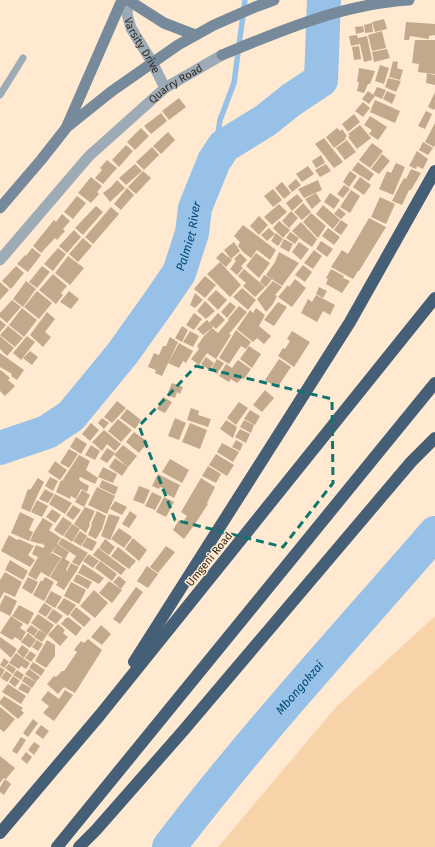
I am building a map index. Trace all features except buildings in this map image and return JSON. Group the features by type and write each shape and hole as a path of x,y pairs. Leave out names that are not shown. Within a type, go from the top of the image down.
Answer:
{"highway":[{"path":"100,715 350,322 435,171"},
{"name":"Umgeni Road","path":"0,832 100,715 435,298"},
{"path":"57,847 435,383"},
{"path":"79,847 96,830 188,725 411,462 435,438"}],"main road":[{"path":"67,127 122,0"},
{"path":"128,0 164,23 195,35"},
{"path":"0,208 67,127 152,62 178,45 214,25 274,0"},
{"name":"Quarry Road","path":"222,55 297,24 367,5 409,0"}],"street":[{"name":"Varsity Drive","path":"128,0 128,14 131,28 152,62 165,88"},
{"name":"Quarry Road","path":"0,260 89,156 165,88 222,55"}],"lane":[{"path":"0,95 23,58"}],"highlighted area":[{"path":"196,366 332,399 333,483 283,547 175,520 139,426"}],"shaded area":[{"path":"435,616 435,847 218,847 337,706"}],"waterway":[{"path":"218,156 217,140 220,120 234,83 245,0"},
{"name":"Palmiet River","path":"0,448 47,432 71,416 122,354 179,273 192,233 195,208 214,161 224,146 266,120 291,100 321,80 324,0"},
{"name":"Mbongokzai","path":"169,847 266,727 435,533"}]}
